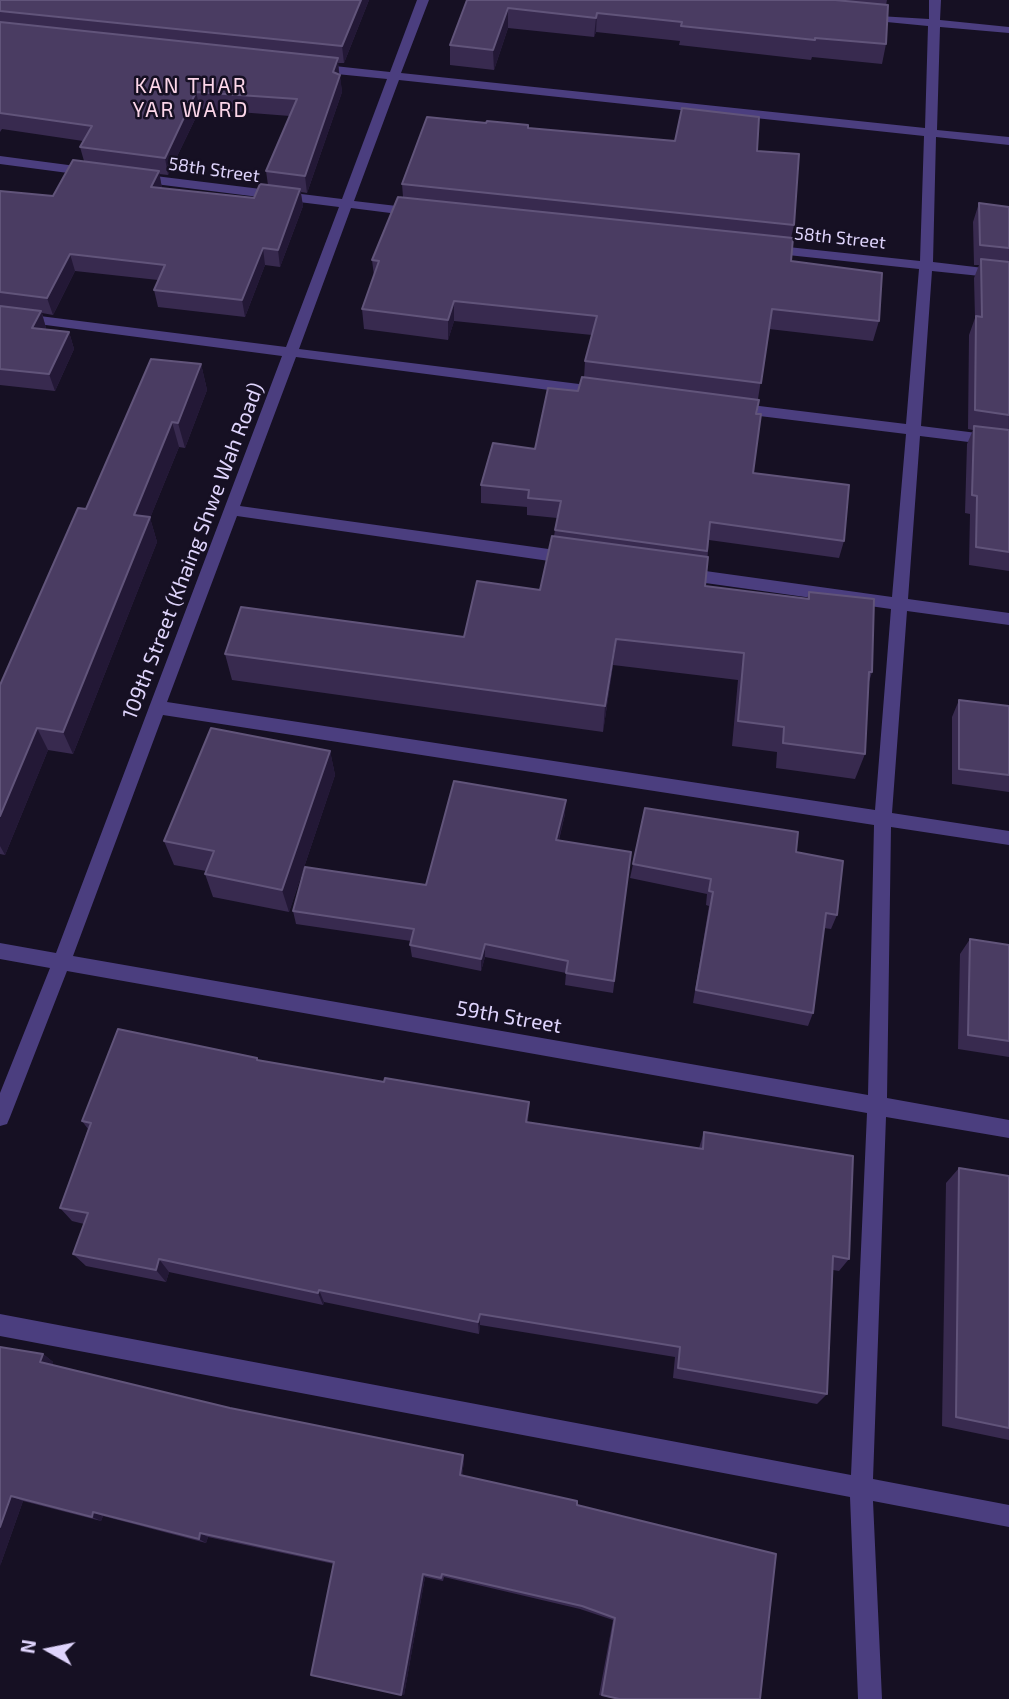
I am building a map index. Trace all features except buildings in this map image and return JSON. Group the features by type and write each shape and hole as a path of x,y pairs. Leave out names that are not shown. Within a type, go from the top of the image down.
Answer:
{"street":[{"name":"109th Street (Khaing Shwe Wah Road)","path":"0,1117 62,961 424,0"},
{"path":"870,1699 861,1489 877,1105 883,818 926,265 935,0"},
{"path":"852,15 1009,30"},
{"path":"299,66 1009,141"},
{"name":"58th Street","path":"0,160 429,214"},
{"name":"58th Street","path":"760,248 1009,275"},
{"path":"0,315 290,354 622,394"},
{"path":"718,406 1009,442"},
{"path":"230,510 586,560"},
{"path":"668,572 1009,619"},
{"path":"156,707 1009,838"},
{"name":"59th Street","path":"0,951 1009,1129"},
{"path":"0,1325 1009,1516"}],"district":[{"name":"KAN THAR YAR WARD","path":"191,98"}]}
